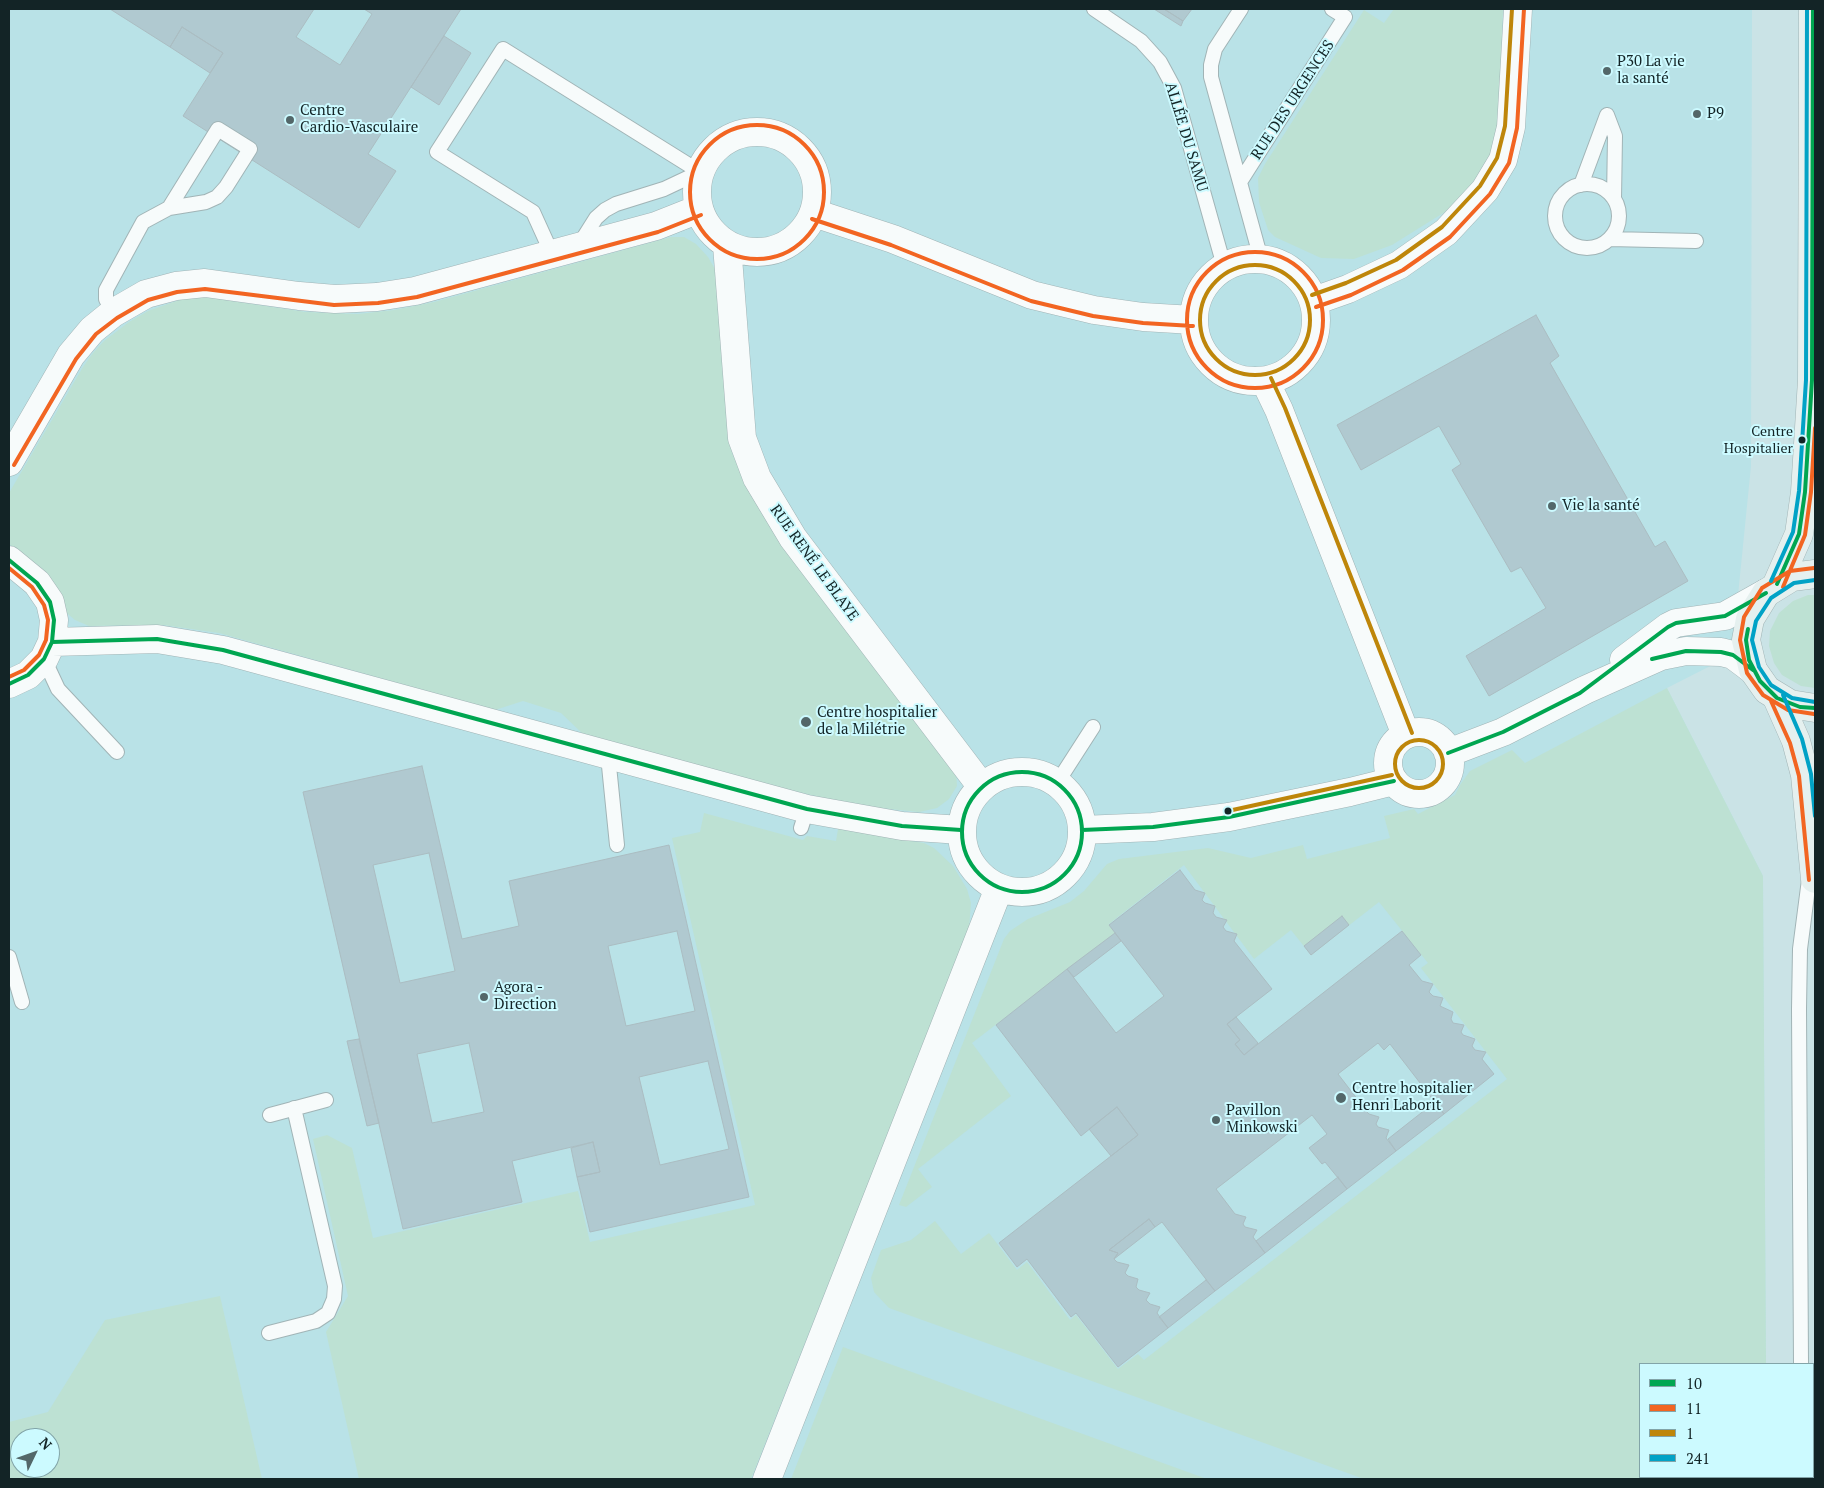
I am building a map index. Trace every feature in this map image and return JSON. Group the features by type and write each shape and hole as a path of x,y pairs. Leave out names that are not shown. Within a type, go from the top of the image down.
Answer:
{"main road":[{"path":"1813,9 1812,380 1805,492 1799,534 1772,589 1754,609 1747,630 1747,651 1753,670 1760,681 1777,698 1796,741 1805,775 1814,867"},
{"path":"1812,380 1815,412"},
{"path":"1772,589 1792,577 1815,574"},
{"path":"1777,698 1800,707 1815,708"}],"street":[{"path":"1314,301 1348,289 1399,265 1446,232 1485,190 1503,160 1511,127 1518,9"},
{"path":"756,132 773,134 789,140 802,151 812,164 817,180 818,197 814,213 806,229 794,241 778,249 760,253 743,251 727,244 715,235 705,223 699,209 696,191 700,172 709,155 722,142 740,134 756,132"},
{"path":"9,462 71,355 92,330 113,313 146,294 176,286 206,283 335,299 377,297 415,291 656,226 699,209"},
{"path":"814,213 892,239 1032,295 1094,310 1143,318 1193,320"},
{"name":"RUE RENÉ LE BLAYE","path":"727,244 742,438 757,478 793,538 982,787"},
{"path":"1262,259 1282,264 1302,279 1314,301 1317,322 1313,343 1302,361 1285,374 1265,381 1244,381 1224,373 1207,360 1196,341 1193,320 1196,298 1207,280 1224,266 1240,260 1262,259"},
{"path":"1265,381 1279,410 1406,735"},
{"path":"9,560 37,583 50,602 54,620 48,650 28,675 9,684"},
{"path":"1585,690 1668,627 1726,616 1772,589"},
{"path":"48,650 157,639 224,650 427,704 608,756 804,819 962,830"},
{"path":"1448,753 1503,732 1650,659 1671,653 1721,652 1733,655 1753,670"},
{"path":"1427,733 1444,745 1448,753 1450,764 1445,780 1431,792 1420,795 1401,789 1389,773 1389,755 1393,747 1406,735 1427,733"},
{"path":"1026,772 1042,775 1056,783 1070,796 1079,812 1082,830 1080,848 1075,861 1063,876 1048,886 1032,892 1018,892 1000,888 984,879 971,865 964,848 962,830 964,814 971,799 982,787 995,778 1010,773 1026,772"},
{"path":"1082,830 1153,827 1229,817 1394,781"},
{"path":"767,1479 1000,888"}],"lane":[{"name":"ALLÉE DU SAMU","path":"1094,9 1141,41 1160,62 1174,88 1224,266"},
{"path":"1241,9 1215,49 1211,65 1215,95 1262,259"},
{"name":"RUE DES URGENCES","path":"1240,182 1345,17 1332,9"},
{"path":"552,254 533,212 437,152 504,49 700,172"},
{"path":"1581,184 1607,115 1615,136 1614,199"},
{"path":"113,313 106,299 106,290 109,281 143,222 170,208 206,202 217,197 226,188 250,149 218,128 170,208"},
{"path":"578,247 596,218 605,210 616,204 664,189 700,172"},
{"path":"1581,184 1600,187 1614,199 1619,209 1620,220 1617,230 1610,239 1602,245 1581,248 1563,238 1557,228 1555,218 1556,207 1565,192 1581,184"},
{"path":"1610,239 1696,241"},
{"path":"48,650 58,689 117,752"},
{"path":"1056,783 1093,727"},
{"path":"608,756 616,845"},
{"path":"1801,1363 1798,1009 1800,949 1814,867"},
{"path":"9,957 22,1002"},
{"path":"270,1115 326,1100"},
{"path":"269,1333 316,1321 328,1313 334,1299 335,1286 294,1108"}],"shaded area":[{"name":"Centre hospitalier de la Milétrie","path":"9,9 1752,9 1751,466 1732,655 1667,688 1763,876 1766,1363 1639,1363 1639,1478 1767,1478 9,1479"}],"green space":[{"path":"1394,9 1503,9 1499,126 1494,149 1471,192 1448,210 1392,245 1354,259 1321,258 1275,237 1268,230 1259,202 1258,178 1265,164 1364,10 1384,23"},
{"path":"671,237 684,237 696,244 708,257 715,269 732,453 767,521 956,771 957,786 949,799 937,808 919,812 860,806 776,787 583,734 561,713 523,701 495,710 219,633 163,625 89,626 75,620 62,609 43,572 9,544 9,493 83,367 104,341 129,322 148,311 185,298 205,297 306,312 358,314 394,310 434,302"},
{"path":"1808,595 1815,595 1815,688 1801,686 1782,675 1774,663 1769,646 1770,631 1779,613 1793,601"},
{"path":"1667,688 1763,876 1766,1363 1639,1363 1639,1478 1767,1479 1364,1479 889,1308 874,1292 871,1278 881,1250 911,1240 935,1221 961,1254 989,1233 1017,1270 1027,1262 1070,1320 1076,1315 1118,1369 1138,1354 1144,1360 1507,1079 1421,968 1428,963 1379,902 1311,955 1291,930 1254,959 1184,865 1109,924 1115,933 972,1043 1011,1096 918,1169 932,1187 906,1207 899,1205 1004,939 1010,931 1028,919 1070,902 1084,891 1107,864 1119,859 1208,848 1251,858 1303,845 1307,859 1390,838 1384,816 1414,809 1418,814 1455,795 1470,771 1512,750 1525,763"},
{"path":"704,813 803,840 807,836 836,841 838,829 924,843 934,848 953,866 967,889 971,903 969,929 751,1479 359,1479 326,1332 348,1296 313,1139 327,1135 352,1148 373,1238 578,1191 590,1242 755,1205 672,838 700,832"},
{"path":"220,1296 262,1479 9,1479 9,1422 48,1412 105,1320"},
{"path":"843,1347 1207,1479 791,1479"}],"building":[{"name":"Centre Cardio-Vasculaire","path":"110,9 314,9 296,37 340,65 372,14 364,9 461,9 368,154 396,171 359,228 183,116 223,53 182,27 170,47"},
{"path":"1154,9 1164,9 1183,21 1181,26"},
{"path":"1164,9 1192,9 1183,21"},
{"path":"182,27 223,53 210,73 170,47"},
{"path":"444,36 471,53 439,105 411,87"},
{"name":"Vie la santé","path":"1536,315 1559,356 1550,363 1655,547 1665,541 1688,581 1489,696 1466,656 1546,608 1521,567 1511,572 1452,470 1461,464 1439,426 1361,470 1337,425"},
{"name":"Agora - Direction","path":"422,766 462,939 519,926 509,881 669,845 749,1197 590,1232 577,1177 600,1172 593,1142 512,1161 522,1202 403,1229 303,792","holes":["429,853 455,971 400,983 373,865","677,931 695,1011 626,1026 608,946","469,1043 484,1112 432,1123 417,1054","708,1061 729,1149 660,1165 639,1077"]},
{"name":"Pavillon Minkowski","path":"1180,870 1195,890 1205,893 1202,900 1215,906 1213,913 1216,917 1227,920 1223,927 1226,931 1237,934 1234,941 1272,989 1227,1024 1240,1040 1235,1044 1244,1055 1402,931 1421,955 1409,965 1422,981 1433,984 1429,992 1433,996 1443,998 1440,1006 1453,1012 1451,1019 1453,1023 1464,1025 1461,1032 1463,1035 1475,1039 1472,1046 1475,1050 1486,1052 1482,1059 1494,1074 1444,1114 1390,1044 1384,1050 1378,1043 1338,1074 1358,1100 1369,1103 1366,1111 1379,1117 1376,1124 1378,1127 1389,1130 1386,1138 1396,1151 1347,1189 1325,1162 1322,1164 1309,1148 1327,1134 1312,1115 1216,1189 1235,1214 1246,1217 1243,1224 1245,1227 1257,1230 1253,1237 1265,1253 1215,1291 1162,1222 1155,1227 1149,1219 1109,1250 1118,1253 1114,1259 1117,1262 1129,1265 1125,1273 1138,1279 1136,1287 1139,1290 1150,1293 1146,1300 1150,1304 1160,1307 1157,1313 1168,1328 1118,1367 1076,1313 1071,1317 1027,1259 1017,1267 999,1243 1138,1135 1117,1107 1081,1136 996,1025 1067,969 1116,1033 1164,996 1109,925"},
{"path":"1342,916 1349,925 1311,955 1304,946"},
{"path":"1115,933 1121,941 1074,977 1067,969"},
{"path":"1236,1017 1258,1043 1244,1055 1235,1044 1240,1040 1227,1024"},
{"path":"359,1039 379,1123 367,1126 347,1041"},
{"path":"1435,1102 1444,1114 1396,1151 1388,1139"},
{"path":"1117,1107 1138,1135 1111,1156 1089,1129"},
{"path":"593,1142 600,1172 577,1177 571,1148"},
{"path":"1338,1177 1347,1189 1265,1253 1256,1241"},
{"path":"1149,1219 1155,1227 1114,1259 1118,1253 1109,1250"},
{"path":"1206,1280 1215,1291 1168,1328 1159,1317"}],"transit line":[{"name":"1","path":"1312,295 1346,283 1396,260 1442,227 1480,186 1497,158 1505,126 1512,9"},
{"name":"11","path":"1316,307 1351,295 1403,270 1450,237 1490,194 1509,163 1517,128 1524,9"},
{"name":"241","path":"1771,581 1793,532 1799,491 1806,380 1807,9"},
{"name":"10","path":"1777,584 1799,534 1805,492 1812,380 1813,9"},
{"name":"11","path":"757,125 782,131 804,145 818,167 824,192 818,217 804,239 782,253 757,259 732,253 710,239 696,217 690,192 696,167 710,145 732,131 757,125"},
{"name":"11","path":"14,465 76,359 96,334 117,318 148,300 177,292 205,289 334,305 378,303 417,297 658,232 701,215"},
{"name":"11","path":"812,219 891,245 1031,301 1093,316 1143,323 1193,326"},
{"name":"11","path":"1255,252 1281,257 1303,272 1318,294 1323,320 1318,346 1303,368 1281,383 1255,388 1229,383 1207,368 1192,346 1187,320 1192,294 1207,272 1229,257 1255,252"},
{"name":"1","path":"1255,265 1276,269 1294,281 1306,299 1310,320 1306,341 1294,359 1276,371 1255,375 1234,371 1216,359 1204,341 1200,320 1204,299 1216,281 1234,269 1255,265"},
{"name":"1","path":"1271,378 1285,408 1412,733"},
{"name":"11","path":"1783,587 1805,535 1811,492 1815,428"},
{"name":"10","path":"9,560 37,583 50,602 54,620 52,642 44,659 28,675 9,684"},
{"name":"11","path":"9,568 32,587 44,605 48,620 46,640 39,655 24,670 9,677"},
{"name":"11","path":"1814,568 1790,571 1762,588 1744,617 1740,640 1747,673 1763,695 1788,710 1814,714"},
{"name":"241","path":"1815,580 1794,583 1771,598 1756,621 1752,640 1759,667 1771,685 1792,698 1815,702"},
{"name":"10","path":"1448,753 1503,732 1580,693 1668,627 1676,623 1725,616 1766,593"},
{"name":"10","path":"1748,629 1746,640 1749,660 1760,681 1777,698 1800,707 1815,708"},
{"name":"10","path":"52,642 157,639 223,650 807,809 902,826 961,830"},
{"name":"10","path":"1652,659 1686,651 1721,652 1733,655 1753,670"},
{"name":"241","path":"1783,695 1802,739 1811,774 1815,816"},
{"name":"11","path":"1771,701 1790,743 1799,776 1809,880"},
{"name":"1","path":"1414,740 1424,740 1436,747 1443,759 1443,764 1443,769 1436,781 1424,788 1414,788 1406,784 1399,777 1395,769 1395,759 1399,751 1406,744 1414,740"},
{"name":"10","path":"1022,772 1034,773 1045,777 1055,782 1064,790 1072,799 1077,809 1081,820 1082,832 1081,844 1077,855 1072,865 1064,874 1055,882 1045,887 1034,891 1022,892 1010,891 999,887 989,882 980,874 972,865 967,855 963,844 962,832 963,820 967,809 972,799 980,790 989,782 999,777 1010,773 1022,772"},
{"name":"1","path":"1228,811 1392,775"},
{"name":"10","path":"1082,830 1153,827 1229,817 1394,781"}],"place":[{"name":"P30 La vie la santé","path":"1607,71"},
{"name":"P9","path":"1697,114"},
{"name":"Centre Cardio-Vasculaire","path":"290,120"},
{"name":"Centre Hospitalier","path":"1802,440"},
{"name":"Vie la santé","path":"1552,506"},
{"name":"Centre hospitalier de la Milétrie","path":"806,722"},
{"name":"Agora - Direction","path":"484,997"},
{"name":"Centre hospitalier Henri Laborit","path":"1341,1098"},
{"name":"Pavillon Minkowski","path":"1216,1120"}]}
